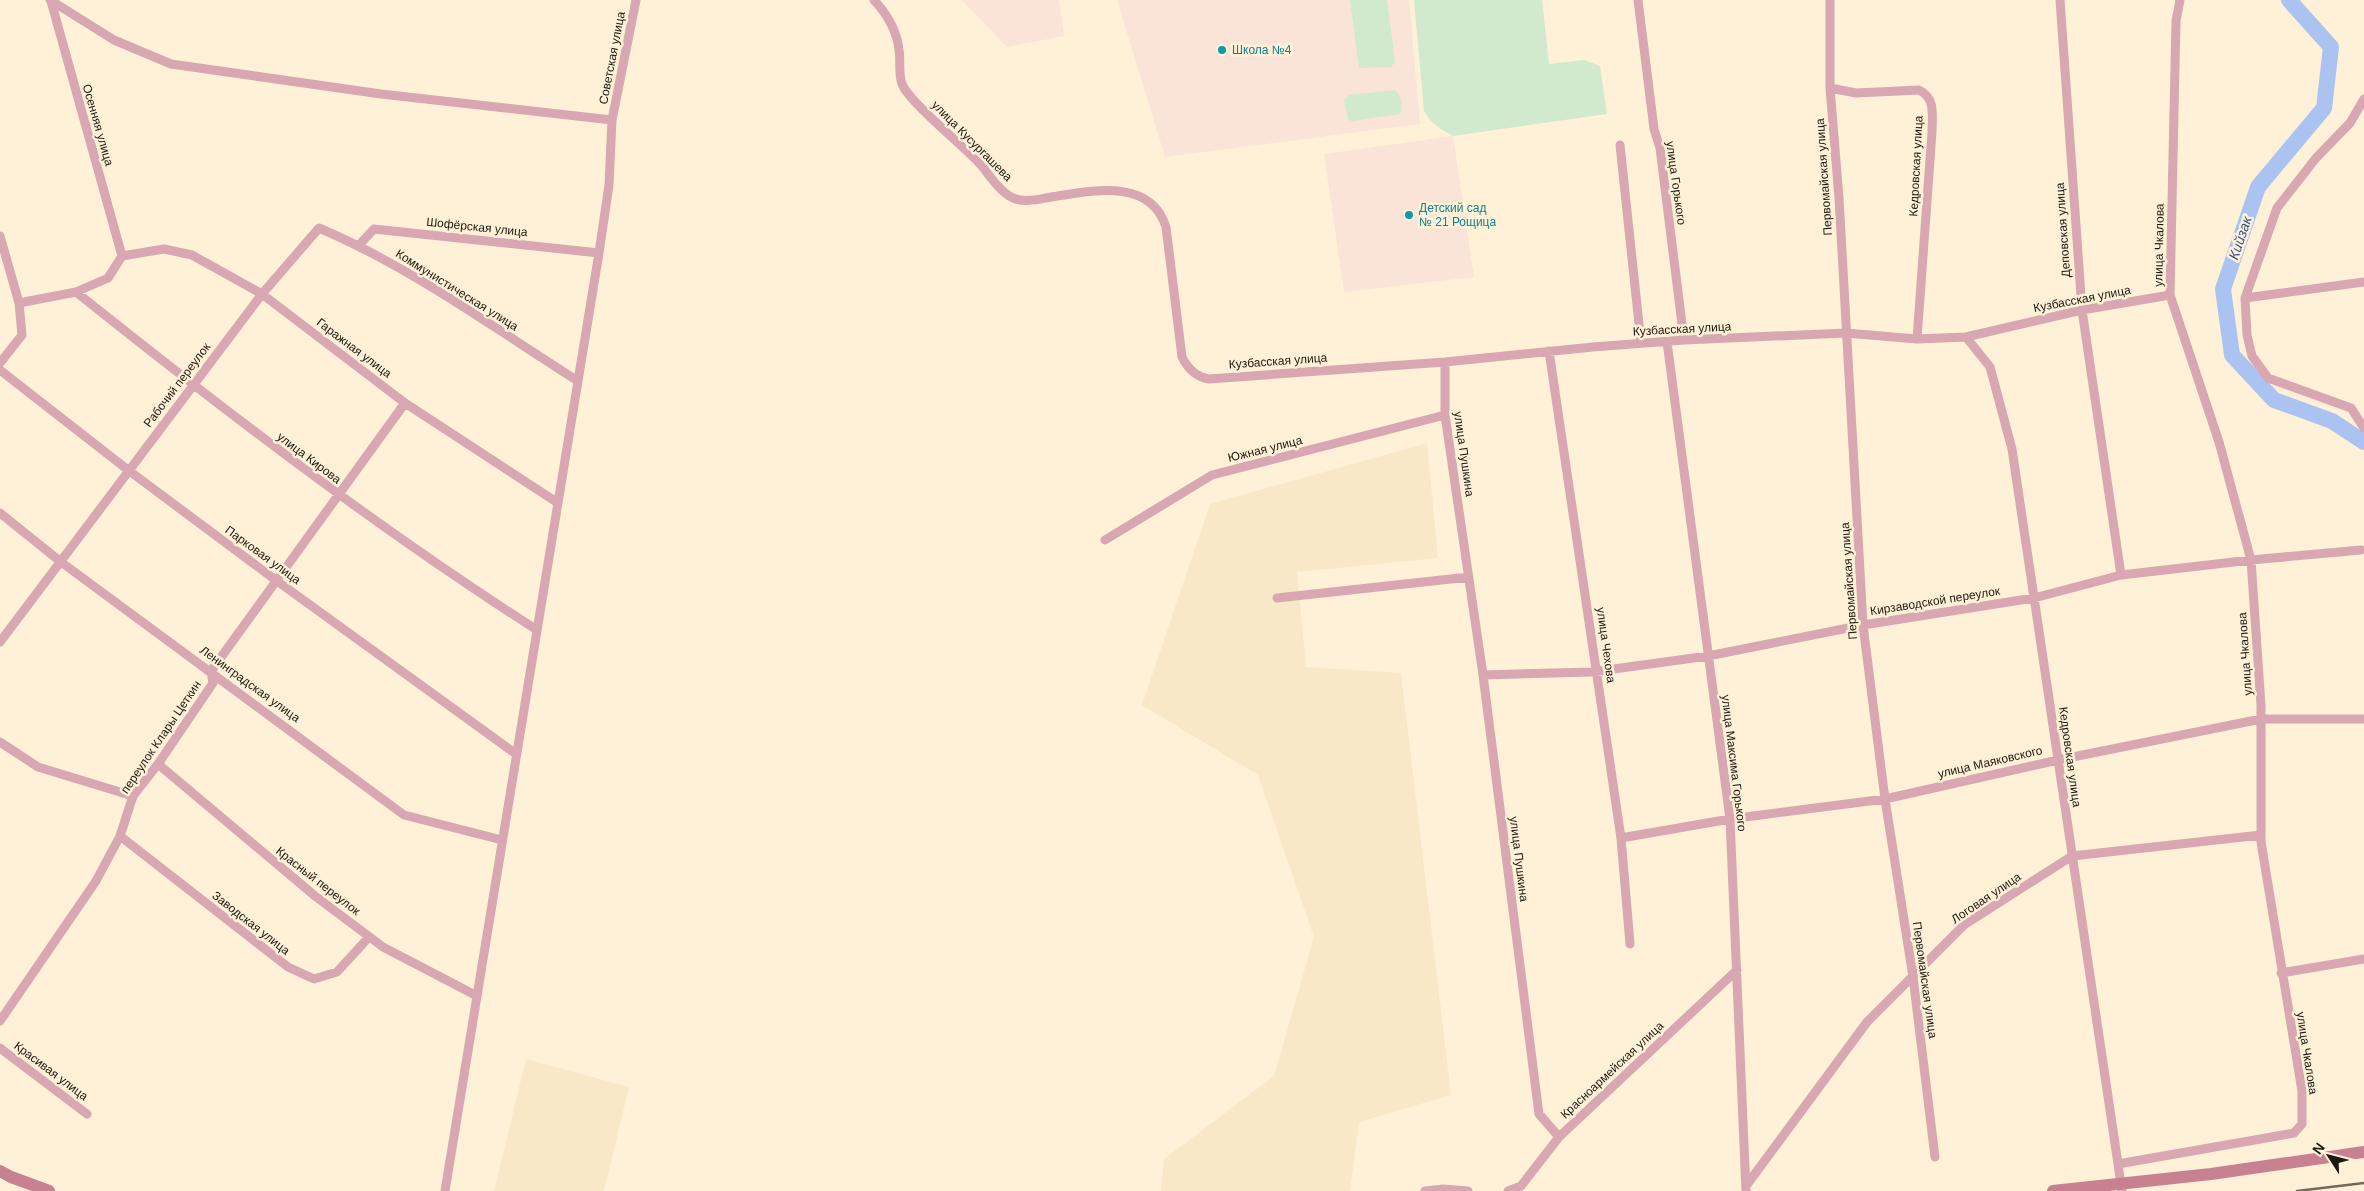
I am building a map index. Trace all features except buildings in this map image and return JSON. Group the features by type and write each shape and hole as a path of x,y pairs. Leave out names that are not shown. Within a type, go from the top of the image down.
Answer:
{"street":[{"name":"Советская улица","path":"445,1191 599,253 609,185 612,120 636,0"},
{"name":"улица Кусургашева","path":"874,0 883,10 896,35 899,48 900,72 906,90 1013,198 1028,200 1107,190 1139,196 1158,208 1166,227 1182,357 1193,373"},
{"name":"улица Горького","path":"1638,0 1654,129 1661,156 1684,340"},
{"name":"Первомайская улица","path":"1830,0 1830,88 1863,625 1885,799 1913,977 1935,1157"},
{"name":"Деповская улица","path":"2060,0 2082,310 2121,575"},
{"name":"улица Чкалова","path":"2118,1164 2294,1134 2302,1124 2302,1091 2281,973 2261,835 2261,719 2250,560 2219,442 2170,295 2176,21 2180,0"},
{"path":"50,1 114,40 171,64 381,94 612,120"},
{"name":"Осенняя улица","path":"50,1 122,256"},
{"name":"Кедровская улица","path":"1830,88 1856,93 1919,90 1926,93 1931,100 1932,132 1917,338"},
{"path":"2364,99 2350,123 2316,158 2277,208 2245,298 2247,335 2252,356 2268,378 2351,408 2364,428"},
{"path":"1620,146 1641,343"},
{"name":"Коммунистическая улица","path":"319,228 359,245 578,381"},
{"name":"Рабочий переулок","path":"0,642 262,294 319,228"},
{"name":"Шофёрская улица","path":"359,245 374,229 599,253"},
{"path":"0,236 19,303 22,335 0,363"},
{"name":"Гаражная улица","path":"122,256 164,249 192,256 262,294 405,403 558,503"},
{"path":"19,303 76,292 108,278 122,256"},
{"path":"2245,298 2364,282"},
{"name":"улица Кирова","path":"76,292 192,385 338,495 537,630"},
{"name":"Кузбасская улица","path":"1193,373 1209,379 1444,362 1684,340 1846,333 1917,338 1966,337 2082,310 2170,295"},
{"name":"Кедровская улица","path":"1966,337 1990,367 2012,449 2121,1187"},
{"name":"улица Максима Горького","path":"1667,342 1730,819 1746,1189"},
{"name":"улица Чехова","path":"1549,352 1621,838 1630,944"},
{"name":"улица Пушкина","path":"1444,362 1445,415 1483,675 1539,1114 1559,1137"},
{"name":"Парковая улица","path":"0,370 128,470 277,581 516,754"},
{"name":"переулок Клары Цеткин","path":"0,1021 96,881 120,836 133,796 158,764 213,683 210,671 405,403"},
{"name":"Южная улица","path":"1105,540 1212,475 1445,415"},
{"name":"Ленинградская улица","path":"0,513 60,562 404,815 502,840"},
{"name":"Кирзаводской переулок","path":"1483,675 1597,671 1708,656 1863,625 2034,598 2121,575 2250,560 2361,550"},
{"path":"1277,598 1469,577"},
{"name":"улица Маяковского","path":"1621,838 1730,819 1885,799 2058,760 2261,719 2364,719"},
{"path":"0,742 38,768 133,796"},
{"name":"Красный переулок","path":"158,764 314,896 369,937 383,947 477,996"},
{"name":"Логовая улица","path":"1746,1189 1867,1022 1964,925 2072,856 2261,835"},
{"name":"Заводская улица","path":"120,836 288,967 314,978 337,972 353,957 369,937"},
{"path":"2281,973 2364,959"},
{"name":"Красноармейская улица","path":"1508,1191 1521,1186 1559,1137 1737,970"},
{"name":"Красивая улица","path":"0,1048 87,1114"},
{"path":"2053,1191 2121,1187 2364,1152"},
{"path":"0,1171 10,1177 50,1191"},
{"path":"1425,1191 1443,1189 1468,1191"}],"shaded area":[{"path":"962,0 1059,0 1064,36 1007,47"},
{"path":"1117,0 1409,0 1420,124 1165,157"},
{"path":"1453,136 1474,277 1344,292 1324,154"},
{"path":"1427,443 1438,558 1297,572 1306,667 1401,673 1451,1095 1359,1122 1350,1191 1161,1191 1164,1159 1274,1076 1314,937 1258,775 1142,705 1210,504"},
{"path":"526,1059 629,1087 604,1191 494,1191"}],"green space":[{"path":"1350,0 1387,0 1395,62 1391,67 1359,68"},
{"path":"1414,0 1542,0 1549,64 1584,60 1600,66 1607,114 1453,136 1444,131 1433,123 1424,111"},
{"path":"1395,90 1399,94 1401,101 1402,108 1400,114 1348,120 1344,101 1349,95"}],"waterway":[{"name":"Кийзак","path":"2289,0 2331,47 2324,108 2258,187 2223,289 2232,355 2274,400 2332,421 2364,442"}],"railway":[{"path":"2297,1191 2364,1183"}],"place":[{"name":"Школа №4","path":"1222,50"},
{"name":"Детский сад № 21 Рощица","path":"1409,215"}]}
